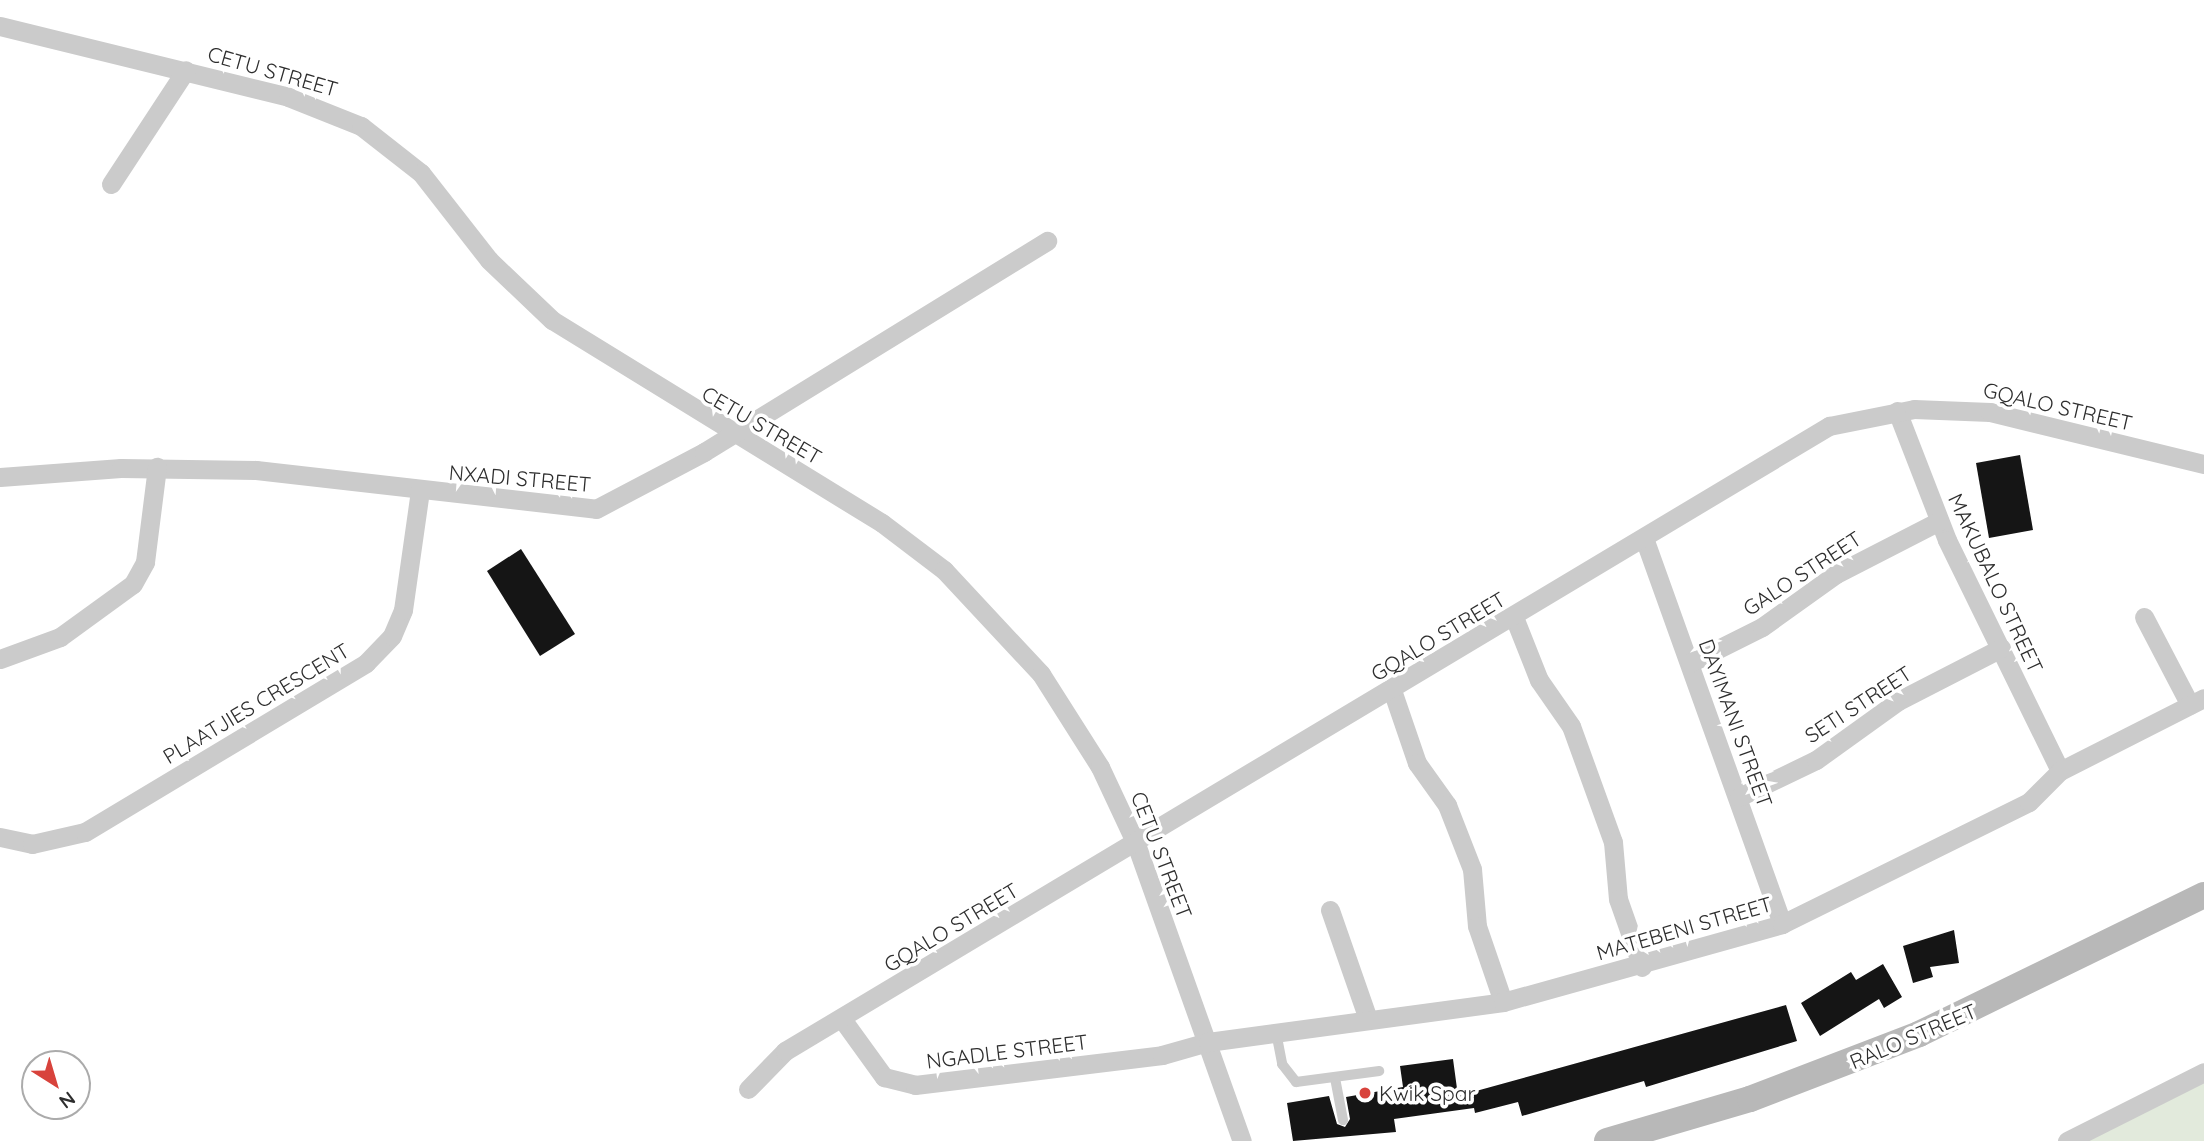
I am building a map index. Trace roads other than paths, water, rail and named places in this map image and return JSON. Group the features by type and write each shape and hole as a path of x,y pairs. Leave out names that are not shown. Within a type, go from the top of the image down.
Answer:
{"street":[{"name":"CETU STREET","path":"0,26 186,70 317,105 361,126 421,173 489,260 552,320 732,434 882,523 968,593 1063,703 1136,844 1242,1141"},
{"path":"111,184 186,70"},
{"name":"NXADI STREET","path":"0,477 157,467 256,470 420,491 596,509 732,434 1047,241"},
{"name":"GQALO STREET","path":"748,1089 774,1059 1514,618 1829,426 1897,411 1990,412 2204,464"},
{"name":"MAKUBALO STREET","path":"1897,411 1939,521 2060,771"},
{"path":"0,659 53,641 133,584 145,562 157,467"},
{"name":"PLAATJIES CRESCENT","path":"0,837 32,844 85,832 366,663 392,636 402,610 420,491"},
{"name":"GALO STREET","path":"1690,663 1762,627 1836,574 1939,521"},
{"name":"DAYIMANI STREET","path":"1644,538 1739,797 1782,924"},
{"path":"2144,617 2197,701"},
{"path":"1514,618 1545,689 1571,726 1614,842 1618,899 1642,967"},
{"name":"SETI STREET","path":"1739,797 1834,749 1898,701 2001,648"},
{"path":"1392,690 1417,762 1442,796 1472,869 1477,926 1503,1002"},
{"name":"MATEBENI STREET","path":"1208,1042 1503,1002 1642,967 1782,924 2029,802 2060,771 2197,701"},
{"name":"RALO STREET","path":"1607,1141 1750,1099 1919,1034 2204,895"},
{"path":"1329,910 1368,1019"},
{"name":"NGADLE STREET","path":"842,1019 884,1077 904,1085 1162,1055 1208,1042"},
{"path":"2067,1141 2204,1072"}],"lane":[{"path":"1276,1032 1282,1064 1293,1080 1335,1078 1380,1071"},
{"path":"1335,1078 1343,1120"}],"place":[{"name":"Kwik Spar","path":"1365,1093"}]}
